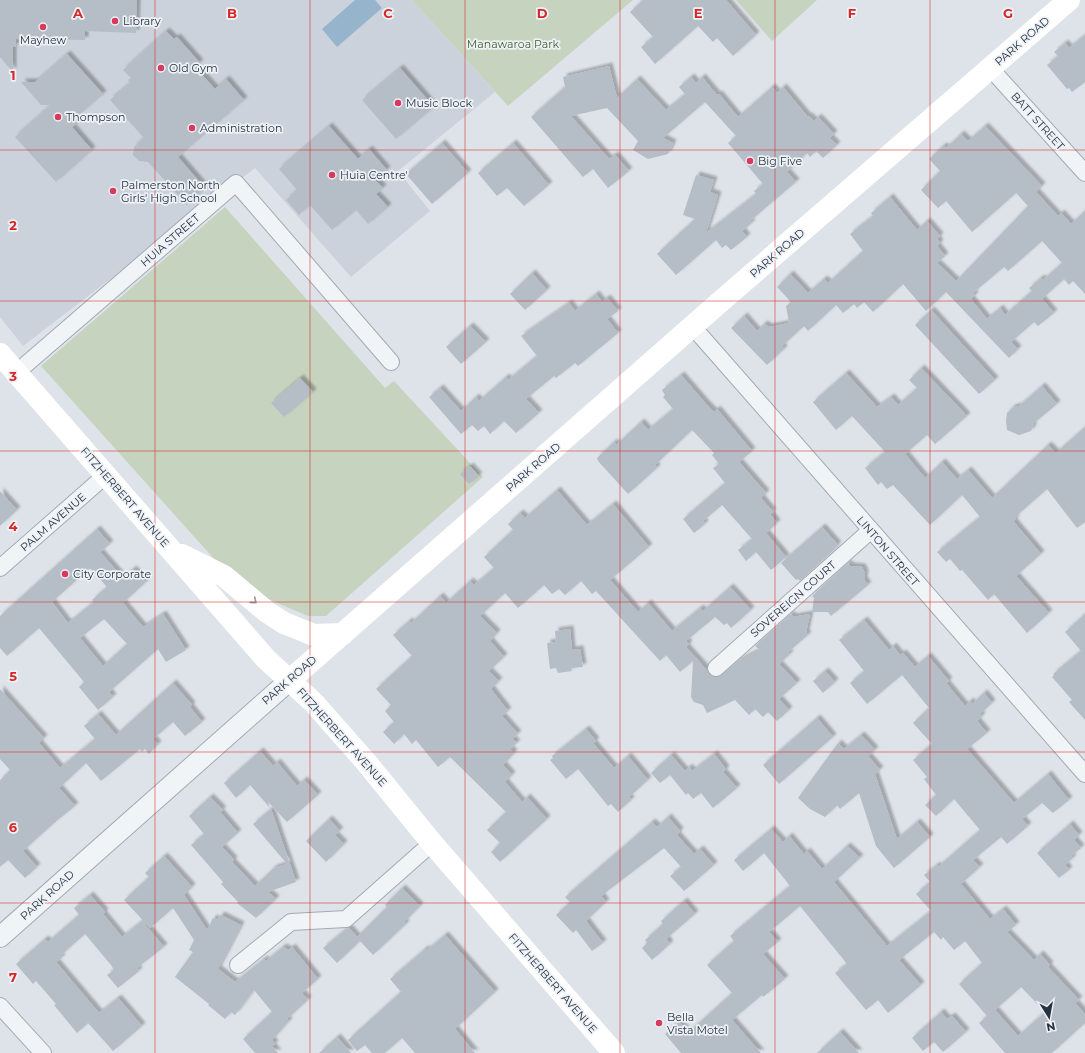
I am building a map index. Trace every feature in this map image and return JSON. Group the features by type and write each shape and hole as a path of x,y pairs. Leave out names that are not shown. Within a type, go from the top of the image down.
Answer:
{"main road":[{"name":"PARK ROAD","path":"290,680 1069,0"},
{"name":"FITZHERBERT AVENUE","path":"0,354 266,659 313,702 366,762 432,843 614,1053"},
{"path":"171,550 224,576 267,612 290,626 314,635 343,634"}],"street":[{"name":"BATT STREET","path":"990,69 1085,173"},
{"name":"HUIA STREET","path":"16,373 236,183 392,362"},
{"name":"LINTON STREET","path":"693,327 870,531 1085,774"},
{"name":"PALM AVENUE","path":"0,568 106,475"},
{"name":"SOVEREIGN COURT","path":"716,668 870,531"},
{"name":"PARK ROAD","path":"0,937 290,680"},
{"path":"238,965 291,922 346,918 432,843"},
{"path":"0,1006 43,1053"}],"shaded area":[{"name":"Palmerston North Girls' High School","path":"0,0 412,0 495,92 398,171 430,211 351,277 255,168 23,346 0,317"}],"green space":[{"name":"Manawaroa Park","path":"412,0 633,0 508,106"},
{"path":"736,0 817,0 772,41"},
{"path":"225,207 385,388 394,381 483,477 326,616 308,616 261,596 216,561 41,366"}],"water":[{"path":"355,0 375,0 382,8 337,47 322,29"}],"building":[{"path":"0,0 137,0 136,33 85,31 85,40 16,39 16,47 13,46 13,72 0,57"},
{"path":"643,0 726,0 756,35 733,56 717,38 713,42 698,26 655,64 641,47 653,37 630,12"},
{"path":"166,31 174,39 177,37 200,63 195,67 215,89 226,79 244,100 178,157 205,188 187,205 148,162 139,161 133,155 134,147 144,138 110,100 130,83 128,80 131,78 123,70"},
{"path":"1085,35 1085,82 1072,92 1069,88 1067,89 1047,65 1058,56 1054,52 1065,43 1069,48"},
{"name":"Thompson","path":"67,54 103,94 73,120 76,124 72,127 92,150 56,182 15,137 51,105 41,105 21,82 35,82"},
{"path":"609,66 617,98 637,79 666,110 685,94 679,87 691,77 696,83 702,77 717,95 719,94 738,117 772,87 777,93 783,87 808,117 809,116 814,121 818,117 834,134 830,138 837,145 823,158 816,151 810,157 807,153 787,172 796,182 750,221 752,223 742,231 747,237 731,250 726,245 722,248 716,240 676,275 657,254 695,219 683,215 696,175 714,180 710,192 718,195 706,233 756,194 754,191 763,184 728,143 736,136 705,102 663,138 673,143 668,154 648,159 633,150 638,141 607,108 571,116 609,159 615,155 629,171 608,188 593,169 583,177 531,117 565,87 563,77"},
{"name":"Music Block","path":"400,68 434,107 396,139 362,100"},
{"name":"Huia Centre'","path":"329,126 358,159 369,149 387,170 375,180 383,188 376,194 388,207 368,224 356,210 332,230 310,205 299,215 286,200 297,190 279,169"},
{"path":"985,126 1042,186 1036,192 1058,216 1061,213 1071,224 1085,211 1085,294 1073,281 1069,285 1064,279 1042,299 1054,313 1038,326 1034,322 1011,342 1018,349 1009,358 946,292 926,311 903,284 873,312 864,302 857,308 854,304 843,313 836,305 808,331 804,326 782,346 784,349 767,365 731,328 744,316 757,331 764,324 769,327 789,323 786,306 791,302 777,287 790,274 808,293 824,279 828,283 863,251 850,234 873,216 871,213 890,197 917,230 927,221 940,236 937,239 940,243 937,246 945,256 937,263 956,281 1028,206 1016,193 972,232 946,201 938,208 921,190 940,171 929,159 943,146 946,148 961,134 968,141","holes":["1042,241 1062,263 1043,280 1041,278 1029,288 1032,291 1005,315 1000,308 987,319 971,299 975,295 973,293 1004,267 1008,271"]},
{"path":"442,143 468,173 432,204 406,174"},
{"path":"513,143 549,185 524,206 507,188 497,196 478,173"},
{"path":"532,273 547,290 525,310 510,294"},
{"path":"596,294 602,302 607,298 618,311 607,319 618,333 578,366 575,363 556,378 554,376 526,399 539,413 516,433 504,421 490,434 484,426 478,431 472,425 461,434 429,397 440,388 461,411 476,397 479,401 506,377 508,380 537,356 521,336 569,303 575,311"},
{"path":"931,310 995,380 979,394 915,325"},
{"path":"470,326 486,342 461,364 446,347"},
{"path":"921,368 967,416 935,444 927,435 905,454 925,478 942,462 957,479 968,470 992,498 1048,445 1056,453 1085,427 1085,522 1077,528 1047,489 1015,517 1016,519 1013,521 1041,554 1016,576 1049,613 1027,633 994,594 988,600 962,570 960,571 950,559 946,562 937,552 980,517 962,495 930,525 893,485 887,489 881,482 878,485 865,468 885,452 852,416 836,430 813,402 846,373 877,407 891,397 898,405 917,388 909,380"},
{"path":"681,375 714,412 717,409 752,451 739,462 766,493 761,498 773,512 770,514 777,523 766,533 786,557 771,570 756,552 746,561 738,550 752,539 722,505 703,521 705,524 694,533 683,519 725,483 713,468 719,464 712,455 714,453 692,430 655,465 657,468 628,494 598,461 597,458 614,442 616,445 641,422 648,430 673,409 663,397 665,395 662,390"},
{"path":"300,378 313,392 284,417 271,403"},
{"path":"1042,386 1057,404 1034,423 1031,431 1019,435 1007,430 1007,413 1012,408 1019,406"},
{"path":"470,466 479,476 469,484 460,474"},
{"path":"557,490 587,525 613,504 649,547 610,580 638,612 648,603 672,631 700,608 703,611 730,587 751,610 731,628 727,623 724,625 715,617 686,641 689,644 686,647 713,677 722,675 738,661 760,650 755,646 791,614 793,617 810,614 806,633 808,635 788,652 790,654 779,664 797,683 779,699 789,710 777,721 768,712 763,717 755,709 749,715 735,700 707,713 703,705 694,702 691,697 693,661 680,672 666,655 660,661 596,591 592,594 581,581 565,595 559,589 552,594 544,585 518,608 505,593 480,616 497,633 490,641 504,657 489,671 499,681 491,689 508,711 502,716 518,734 512,739 517,743 510,749 514,753 503,765 512,775 505,782 522,802 527,797 547,819 500,862 491,852 500,843 487,830 506,812 450,757 438,767 416,740 412,744 404,734 394,744 383,732 394,722 385,711 391,705 376,689 412,656 393,635 409,621 411,623 440,596 446,603 470,581 474,585 494,568 484,557 513,530 508,524 520,513 525,518"},
{"path":"0,491 17,510 0,526"},
{"path":"822,527 838,545 800,581 798,579 796,580 781,563"},
{"path":"97,529 110,544 100,552 123,578 133,569 146,582 123,603 143,627 163,614 186,650 166,662 158,649 109,692 113,697 98,710 79,687 84,682 39,628 7,656 0,648 0,616","holes":["90,568 107,587 92,600 94,602 68,623 52,602","104,619 127,644 103,666 80,638"]},
{"path":"848,563 850,566 862,567 865,573 864,580 868,585 831,616 828,612 812,612 814,598 812,596"},
{"path":"1085,614 1085,720 1069,702 1072,700 1052,677 1054,675 1053,674 1081,651 1065,632"},
{"path":"864,620 889,650 893,646 900,655 903,653 915,667 928,656 949,681 946,683 965,706 970,701 972,704 984,693 992,703 980,714 982,716 977,721 987,733 967,749 1014,803 1048,774 1069,800 1053,813 1042,803 1022,819 1028,826 1007,844 1001,837 973,860 980,867 961,884 990,919 1003,909 1016,925 1007,932 1034,960 1040,954 1050,965 1048,967 1079,1000 1075,1003 1085,1014 1085,1023 1052,1053 1005,1053 979,1023 987,1016 959,984 982,963 965,941 954,950 943,937 941,940 934,932 899,960 921,985 888,1013 878,1000 866,1010 835,973 847,964 800,906 769,932 778,942 763,954 785,979 763,997 762,995 732,1020 761,1053 681,1053 665,1034 679,1022 688,1033 732,993 707,965 734,941 730,936 790,886 764,853 743,871 734,860 771,829 783,842 789,836 804,854 807,851 822,869 847,846 860,858 834,882 887,946 931,911 916,894 930,882 924,875 937,865 938,867 980,830 954,799 936,816 925,805 936,795 924,779 927,777 913,760 932,744 913,723 929,708 902,675 867,704 850,683 864,671 839,640","holes":["1021,987 1045,1012 1018,1036 995,1010"]},
{"path":"570,629 572,650 580,649 583,667 571,668 572,671 558,673 556,668 550,669 547,643 556,642 555,631"},
{"path":"825,671 835,682 823,693 813,681"},
{"path":"173,683 192,705 190,707 202,722 185,736 173,722 153,739 158,744 149,754 145,749 142,752 140,749 101,781 86,763 59,788 75,806 23,851 37,867 25,878 8,860 0,867 0,780 10,770 0,759 0,689 44,738 39,743 60,768 95,739 84,726 98,714 116,735"},
{"path":"817,718 833,737 779,784 763,765"},
{"path":"586,729 596,741 593,743 614,768 628,756 648,780 629,797 631,800 618,812 611,804 608,806 578,769 566,779 550,760 553,758 552,756"},
{"path":"861,735 875,750 868,756 880,770 875,774 897,839 917,822 930,837 894,868 876,846 859,793 840,809 837,805 825,817 810,809 798,798 838,743 844,749"},
{"path":"260,751 273,766 277,762 297,786 304,780 318,795 287,822 268,802 270,808 250,785 236,798 224,783"},
{"path":"714,754 726,769 723,772 737,788 713,808 701,793 693,799 688,793 686,795 670,775 660,783 651,773 671,755 685,771 689,767 692,771"},
{"path":"210,797 223,810 220,812 238,833 222,847 234,860 232,862 255,886 274,868 287,864 253,824 271,809 296,882 268,892 276,899 256,918 237,903 238,902 221,884 223,882 191,845 204,834 189,816"},
{"path":"668,817 680,831 677,835 694,854 700,849 714,865 684,891 670,876 681,867 664,848 601,896 606,902 586,921 603,943 592,951 576,930 573,933 556,915 570,902 565,897 652,822 657,827"},
{"path":"329,819 340,831 335,835 344,844 326,862 306,841"},
{"path":"1070,824 1079,835 1074,840 1081,848 1071,856 1073,858 1065,865 1069,870 1059,878 1037,853"},
{"path":"164,856 192,887 184,895 207,930 213,918 217,920 221,915 241,925 218,969 235,982 264,959 266,961 283,947 289,950 292,947 318,979 302,993 308,1000 287,1019 289,1021 272,1040 275,1044 272,1046 278,1053 255,1053 243,1039 272,1012 254,990 235,1015 231,1012 225,1019 175,977 193,952 189,950 194,940 173,908 150,928 124,900 149,877 145,873"},
{"path":"402,888 420,906 404,922 406,924 373,955 360,941 337,963 323,948 349,928 357,937 387,907 385,905"},
{"path":"90,895 105,912 103,914 122,937 142,921 164,947 137,968 139,971 118,988 107,975 114,970 111,965 85,934 60,956 62,958 56,962 99,1013 118,998 142,1026 113,1051 88,1023 77,1033 54,1005 56,1004 36,981 33,984 16,964 45,939 48,942 79,915 74,908"},
{"path":"684,901 695,914 666,939 670,944 652,960 642,948 647,943 645,940 663,924 661,921"},
{"path":"445,935 495,992 455,1029 475,1053 415,1053 402,1038 385,1053 372,1053 365,1045 357,1051 348,1040 401,992 390,979 425,949 427,950"},
{"path":"941,1012 947,1019 952,1016 966,1032 943,1052 934,1042 923,1051 912,1038"},
{"path":"840,1032 859,1053 817,1053"},
{"path":"337,1037 351,1053 319,1053"}],"place":[{"name":"Library","path":"115,21"},
{"name":"Mayhew","path":"43,27"},
{"name":"Old Gym","path":"161,68"},
{"name":"Music Block","path":"398,103"},
{"name":"Thompson","path":"58,117"},
{"name":"Administration","path":"192,128"},
{"name":"Big Five","path":"750,161"},
{"name":"Huia Centre'","path":"332,175"},
{"name":"Palmerston North Girls' High School","path":"113,191"},
{"name":"City Corporate","path":"65,574"},
{"name":"Bella Vista Motel","path":"659,1023"}]}
